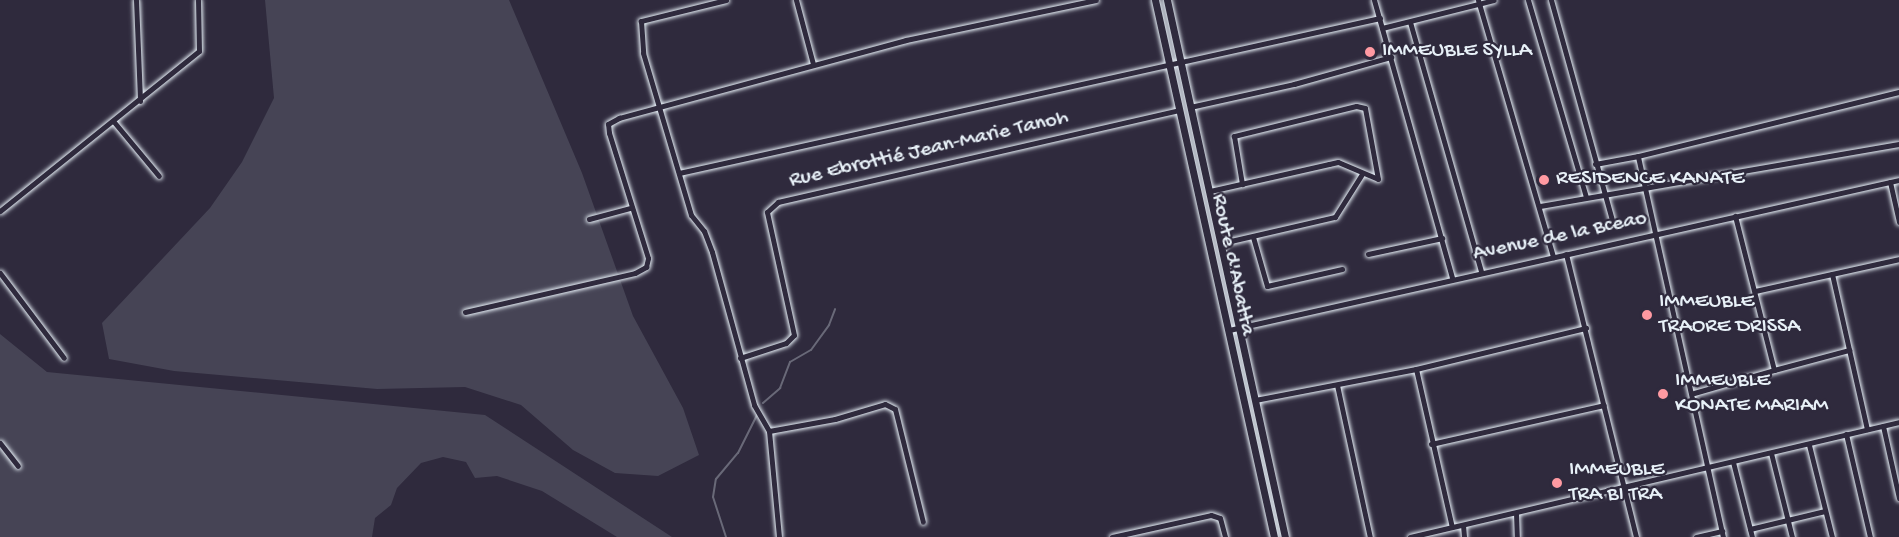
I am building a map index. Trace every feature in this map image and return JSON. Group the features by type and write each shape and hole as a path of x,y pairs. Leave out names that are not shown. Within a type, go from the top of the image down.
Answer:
{"street":[{"path":"135,0 140,101"},
{"path":"0,211 114,122 199,51 198,0"},
{"path":"726,0 641,21 643,53 691,215 704,231 712,252 754,405 769,431 779,537"},
{"path":"796,0 813,64"},
{"path":"465,312 635,273 646,267 648,258 630,208 608,124 659,104 906,40 1096,0"},
{"name":"Route d'Abatta","path":"1155,0 1274,537"},
{"name":"Route d'Abatta","path":"1167,0 1285,537"},
{"path":"1374,0 1452,278"},
{"path":"1382,28 1494,0"},
{"path":"1528,0 1586,197"},
{"path":"1551,0 1603,195 1612,220"},
{"path":"1479,2 1553,256"},
{"path":"679,173 1169,62 1380,18"},
{"path":"1410,22 1481,271"},
{"path":"1190,107 1294,84 1391,57"},
{"path":"1595,164 1638,156 1899,92"},
{"path":"1210,191 1242,184 1338,162 1349,164 1362,174 1376,179 1380,175 1365,108 1356,106 1234,135 1242,184"},
{"name":"Rue Ebrottié Jean-Marie Tanoh","path":"740,358 786,343 794,335 767,212 778,202 1179,110"},
{"path":"114,122 159,177"},
{"path":"1540,206 1899,144"},
{"path":"1638,156 1647,188 1654,233 1694,393 1723,534 1696,537"},
{"path":"1222,243 1335,217 1362,174"},
{"name":"Avenue de la Bceao","path":"1229,330 1481,271 1899,180"},
{"path":"1890,182 1899,222"},
{"path":"589,219 630,208"},
{"path":"1735,216 1774,370"},
{"path":"1253,237 1267,286 1342,269"},
{"path":"1368,254 1442,238"},
{"path":"1566,254 1636,537"},
{"path":"1755,291 1899,259"},
{"path":"1832,274 1867,429"},
{"path":"1,275 64,358"},
{"path":"1255,400 1416,369 1586,328"},
{"path":"1694,393 1850,350"},
{"path":"1416,369 1431,444 1452,527"},
{"path":"1337,385 1370,537"},
{"path":"769,431 890,405 900,414 923,522"},
{"path":"1431,444 1605,405"},
{"path":"1410,537 1899,422"},
{"path":"1883,426 1899,498"},
{"path":"1846,434 1870,537"},
{"path":"0,443 18,466"},
{"path":"1809,445 1832,537"},
{"path":"1771,453 1792,537"},
{"path":"1733,462 1752,537"},
{"path":"1750,529 1826,511"},
{"path":"1516,513 1517,537"},
{"path":"1112,537 1210,515 1220,518 1225,537"},
{"path":"1463,525 1464,537"}],"shaded area":[{"path":"265,0 509,0 582,173 633,316 683,408 699,455 658,476 615,473 573,450 521,405 465,387 377,389 174,371 109,359 102,323 210,208 242,162 274,98"},
{"path":"0,334 47,372 485,415 672,537 617,537 542,491 497,476 475,478 466,462 443,457 421,463 397,488 391,505 375,518 372,537 0,537"}],"waterway":[{"path":"763,403 780,388 790,362 811,350 829,325 835,309"},
{"path":"726,537 713,497 716,479 738,453 758,413"}],"place":[{"name":"IMMEUBLE SYLLA","path":"1370,52"},
{"name":"RESIDENCE KANATE","path":"1544,180"},
{"name":"IMMEUBLE TRAORE DRISSA","path":"1647,315"},
{"name":"IMMEUBLE KONATE MARIAM","path":"1663,394"},
{"name":"IMMEUBLE TRA BI TRA","path":"1557,483"}]}
